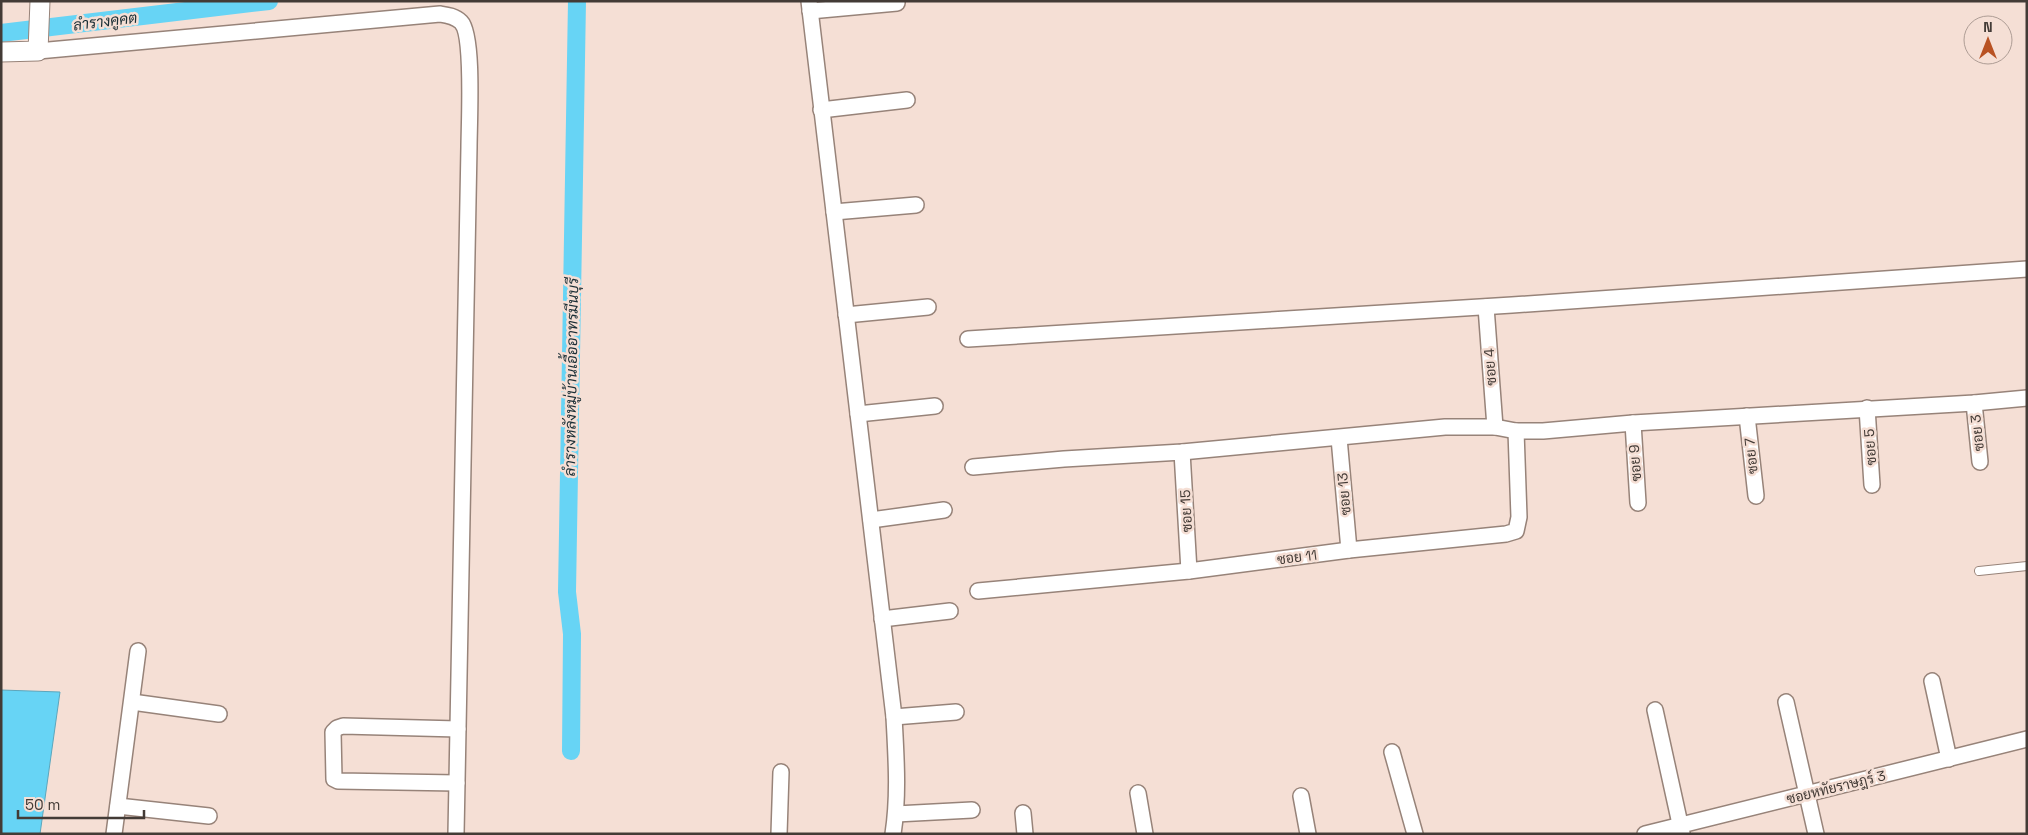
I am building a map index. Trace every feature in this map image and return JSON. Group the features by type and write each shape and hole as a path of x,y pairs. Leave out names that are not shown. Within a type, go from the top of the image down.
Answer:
{"street":[{"path":"893,834 896,814 894,717 809,6 897,3"},
{"path":"1,52 39,25 440,14 451,15 462,22 467,33 469,52 469,157 456,834"},
{"path":"822,110 907,100"},
{"path":"834,212 916,205"},
{"path":"968,339 1486,307 2027,269"},
{"path":"846,315 928,307"},
{"name":"ซอย 4","path":"1486,307 1495,427"},
{"path":"973,467 1064,458 1182,452 1445,427 1495,427 1516,431 1543,431 2027,398"},
{"name":"ซอย 3","path":"1974,403 1980,462"},
{"path":"858,414 935,406"},
{"name":"ซอย 5","path":"1867,408 1872,485"},
{"name":"ซอย 7","path":"1747,416 1756,496"},
{"name":"ซอย 9","path":"1633,424 1638,503"},
{"name":"ซอย 11","path":"978,591 1189,571 1348,550 1506,534 1516,531 1519,517 1516,431"},
{"name":"ซอย 13","path":"1339,438 1348,550"},
{"name":"ซอย 15","path":"1182,452 1189,571"},
{"path":"870,520 944,510"},
{"path":"882,619 950,611"},
{"path":"114,834 138,651"},
{"path":"1932,681 1949,759"},
{"path":"132,702 219,714"},
{"path":"1786,702 1816,834"},
{"path":"1655,710 1681,829"},
{"path":"894,717 956,712"},
{"path":"457,783 338,781 334,779 332,774 333,732 337,728 343,726 458,729"},
{"name":"ซอยหทัยราษฎร์ 3","path":"1645,834 1681,829 1806,794 2027,739"},
{"path":"1392,752 1415,834"},
{"path":"779,834 781,772"},
{"path":"1138,793 1145,834"},
{"path":"1301,796 1308,834"},
{"path":"118,806 209,816"},
{"path":"896,814 972,810"},
{"path":"1023,812 1025,834"}],"lane":[{"path":"1979,572 2027,566"}],"water":[{"path":"1,690 60,692 40,834 1,834"}],"waterway":[{"name":"ลำรางคูคต","path":"1,33 269,1"},
{"name":"ลำรางหลังหมู่บ้านเอื้ออาทรมีนบุรี","path":"571,751 572,634 567,592 577,1"}]}
